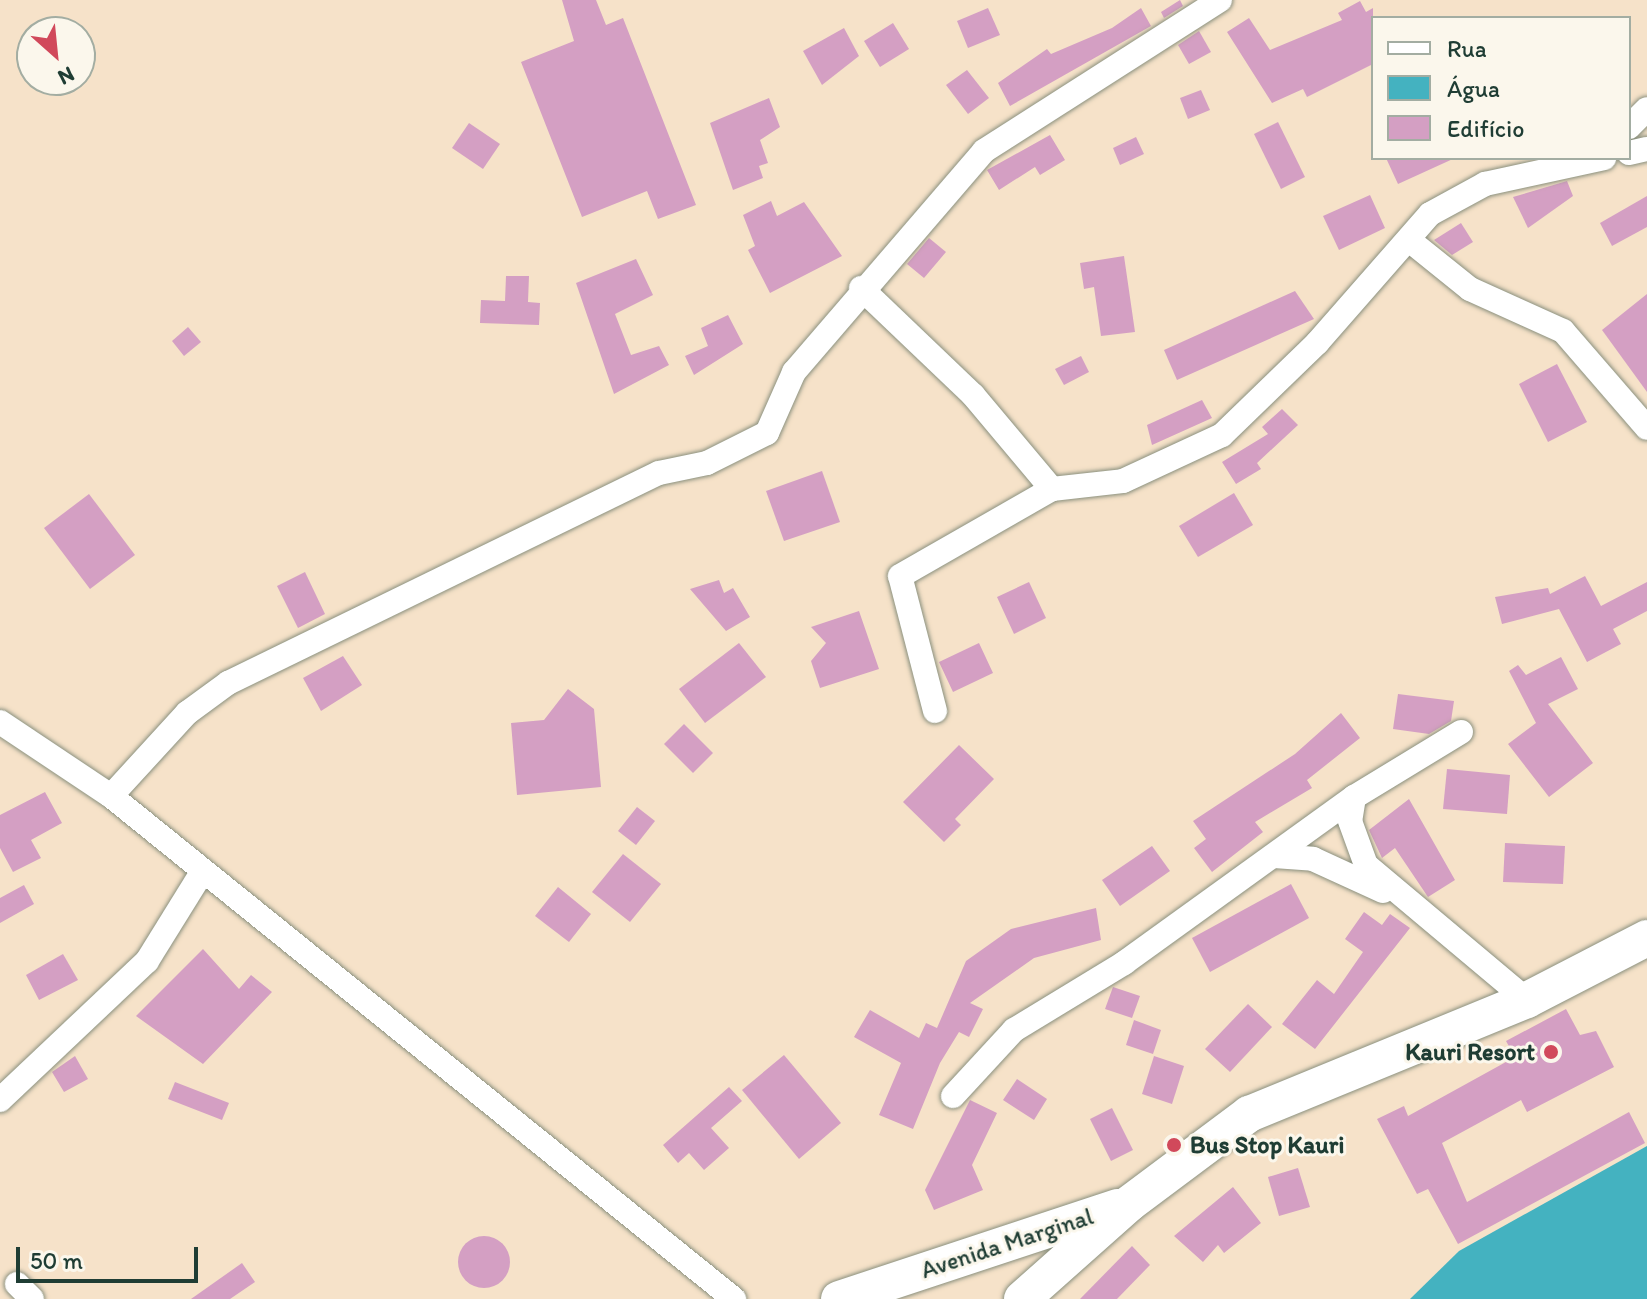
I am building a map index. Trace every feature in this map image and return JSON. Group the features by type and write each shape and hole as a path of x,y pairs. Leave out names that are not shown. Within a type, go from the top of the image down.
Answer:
{"street":[{"path":"111,796 187,713 228,683 659,473 707,463 767,433 794,372 861,288 984,151 1220,0"},
{"path":"1631,125 1647,109"},
{"path":"935,711 900,576 1052,489 1123,481 1222,435 1409,240 1430,214 1485,184 1593,160"},
{"path":"1409,240 1470,289 1563,331 1647,428"},
{"path":"861,288 973,395 1052,489"},
{"path":"0,722 111,796 201,874 348,983 734,1299"},
{"path":"953,1096 1014,1030 1124,963 1354,797 1461,732"},
{"path":"1354,797 1350,821 1366,865 1527,1000"},
{"path":"1274,856 1313,859 1414,906"},
{"path":"0,1100 147,961 201,874"},
{"name":"Avenida Marginal","path":"1022,1299 1130,1203 1249,1114 1527,1000 1647,938"},
{"name":"Avenida Marginal","path":"839,1299 1130,1203"}],"water":[{"path":"1647,1146 1647,1299 1410,1299 1459,1251"}],"building":[{"path":"562,0 596,0 606,25 623,18 696,205 658,219 647,191 582,217 521,62 574,41"},
{"path":"1180,0 1183,6 1164,18 1161,12"},
{"path":"1360,1 1366,12 1373,8 1371,65 1307,97 1303,89 1272,103 1227,32 1249,18 1270,50 1342,20 1338,13"},
{"path":"988,8 1000,35 968,48 957,21"},
{"path":"1141,8 1151,26 1010,106 998,83 1047,49 1051,54 1112,28"},
{"path":"893,23 909,49 880,67 864,41"},
{"path":"844,28 859,56 822,85 803,51"},
{"path":"1199,31 1211,52 1189,64 1178,45"},
{"path":"967,70 989,98 968,114 946,85"},
{"path":"1201,90 1210,110 1188,119 1180,98"},
{"path":"769,98 780,127 760,140 768,163 759,166 763,178 733,190 710,123"},
{"path":"1278,122 1305,177 1281,189 1254,134"},
{"path":"469,123 500,144 483,169 452,148"},
{"path":"1050,135 1065,160 1040,175 1035,167 999,190 987,170"},
{"path":"1136,137 1144,154 1120,165 1113,148"},
{"path":"1387,160 1451,160 1398,184"},
{"path":"1567,181 1573,196 1528,228 1513,197"},
{"path":"1370,195 1385,228 1339,250 1323,216"},
{"path":"1647,196 1647,227 1612,246 1600,223"},
{"path":"771,201 777,216 804,202 842,256 770,293 748,250 755,246 743,215"},
{"path":"1461,223 1473,242 1452,255 1434,240"},
{"path":"929,238 946,252 924,278 907,264"},
{"path":"1124,256 1135,332 1101,336 1094,287 1084,289 1080,263"},
{"path":"636,259 653,295 615,314 631,355 659,346 669,365 614,394 576,283"},
{"path":"506,276 529,276 528,302 540,303 539,325 480,323 481,300 505,301"},
{"path":"1295,291 1314,319 1177,380 1164,350"},
{"path":"1647,294 1647,392 1602,330"},
{"path":"728,315 743,344 694,375 685,356 708,346 701,328"},
{"path":"188,327 201,342 184,356 172,341"},
{"path":"1081,356 1089,372 1064,385 1055,369"},
{"path":"1557,364 1587,422 1548,442 1519,384"},
{"path":"1202,400 1212,418 1152,445 1147,425"},
{"path":"1282,409 1298,425 1257,463 1261,469 1236,484 1222,462 1268,434 1262,427"},
{"path":"822,471 840,522 784,541 766,491"},
{"path":"1234,493 1253,525 1198,557 1179,526"},
{"path":"89,494 135,555 90,589 44,528"},
{"path":"305,572 325,614 298,628 277,586"},
{"path":"1585,576 1601,606 1647,582 1647,611 1613,629 1621,644 1587,662 1559,609 1502,624 1495,597 1548,588 1550,594"},
{"path":"719,580 724,593 733,588 750,617 726,631 690,589"},
{"path":"1029,582 1046,618 1014,634 997,597"},
{"path":"859,611 879,669 820,688 811,661 826,643 811,627"},
{"path":"739,643 766,677 705,723 679,689"},
{"path":"979,643 993,673 953,692 939,662"},
{"path":"343,656 362,685 321,711 303,678"},
{"path":"1561,657 1578,689 1548,704 1593,763 1549,797 1508,744 1536,723 1509,671 1518,665 1526,675"},
{"path":"568,689 594,709 601,787 517,795 511,723 544,720"},
{"path":"1398,694 1454,701 1451,721 1429,734 1393,729"},
{"path":"1341,713 1360,738 1307,780 1312,788 1255,822 1263,832 1212,872 1194,848 1206,839 1193,821 1295,754"},
{"path":"684,724 713,753 693,773 664,744"},
{"path":"959,745 994,779 955,819 961,825 944,842 903,802"},
{"path":"1447,769 1510,775 1507,814 1443,809"},
{"path":"45,792 62,823 31,840 41,858 13,872 0,848 0,815"},
{"path":"1409,799 1455,880 1428,897 1395,848 1382,858 1369,830"},
{"path":"637,807 655,821 636,845 618,831"},
{"path":"1505,843 1565,846 1563,884 1503,882"},
{"path":"1152,846 1170,871 1120,906 1102,880"},
{"path":"623,854 661,884 630,922 592,892"},
{"path":"1291,884 1309,918 1210,972 1192,938"},
{"path":"24,885 34,904 0,923 0,898"},
{"path":"558,887 591,914 569,942 535,916"},
{"path":"1096,908 1101,940 1034,958 970,1003 983,1009 969,1037 959,1032 940,1063 913,1129 879,1115 901,1063 854,1037 870,1010 919,1038 926,1023 937,1028 966,961 1011,929"},
{"path":"1364,912 1382,925 1390,914 1410,928 1315,1049 1282,1024 1317,980 1334,994 1363,952 1345,939"},
{"path":"203,949 239,989 251,975 272,992 203,1064 136,1016"},
{"path":"63,954 78,980 39,1000 26,975"},
{"path":"1113,987 1140,996 1132,1018 1105,1009"},
{"path":"1248,1004 1272,1027 1230,1072 1205,1049"},
{"path":"1566,1009 1580,1035 1596,1031 1614,1067 1527,1112 1521,1100 1442,1143 1467,1202 1629,1112 1645,1143 1458,1244 1428,1189 1417,1194 1377,1119 1404,1106 1408,1116 1515,1057 1506,1041"},
{"path":"1134,1020 1161,1030 1153,1054 1126,1045"},
{"path":"784,1055 841,1123 799,1159 742,1090"},
{"path":"75,1056 88,1079 64,1092 52,1072"},
{"path":"1154,1056 1184,1066 1172,1104 1142,1094"},
{"path":"1017,1079 1047,1099 1034,1120 1003,1100"},
{"path":"175,1082 229,1103 222,1120 168,1099"},
{"path":"729,1087 742,1101 711,1128 729,1148 704,1170 689,1153 678,1163 663,1145"},
{"path":"970,1100 997,1113 972,1165 983,1190 934,1210 925,1190"},
{"path":"1112,1108 1133,1150 1111,1161 1090,1119"},
{"path":"1298,1168 1310,1207 1279,1216 1268,1177"},
{"path":"1233,1187 1261,1223 1224,1253 1218,1245 1203,1262 1174,1236"},
{"path":"484,1236 502,1244 510,1262 502,1280 484,1288 466,1280 458,1262 466,1244"},
{"path":"1132,1246 1150,1265 1117,1299 1080,1299"},
{"path":"242,1263 255,1282 230,1299 191,1299"}],"place":[{"name":"Kauri Resort","path":"1551,1052"},
{"name":"Bus Stop Kauri","path":"1174,1145"}]}
